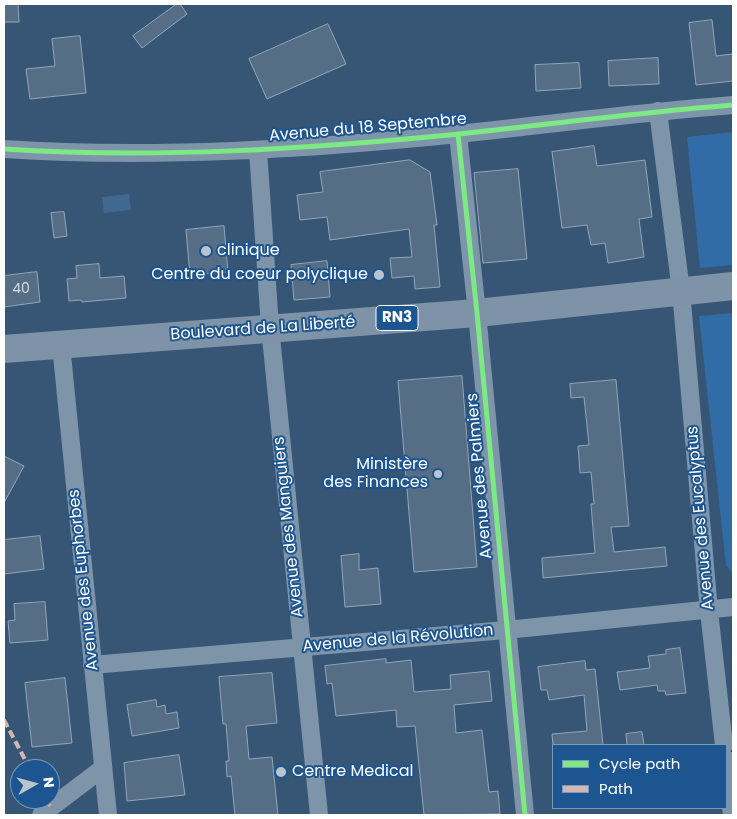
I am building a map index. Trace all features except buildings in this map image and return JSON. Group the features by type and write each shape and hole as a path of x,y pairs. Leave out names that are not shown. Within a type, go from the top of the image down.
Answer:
{"highway":[{"name":"Boulevard de La Liberté","path":"61,345 270,327 478,313 733,286"},
{"name":"RN3","path":"4,349 61,345"}],"street":[{"name":"Avenue du 18 Septembre","path":"4,149 98,153 258,150 458,134 658,111 733,105"},
{"name":"Avenue des Eucalyptus","path":"658,111 681,291 709,610 724,744"},
{"name":"Avenue des Palmiers","path":"458,134 478,313 506,630 525,815"},
{"name":"Avenue des Manguiers","path":"258,150 270,327 319,815"},
{"name":"Avenue des Euphorbes","path":"61,345 108,815"},
{"name":"Avenue de la Révolution","path":"92,665 506,630 733,607"},
{"path":"41,815 104,768"},
{"path":"727,768 732,815"}],"shaded area":[{"path":"733,132 733,265 700,268 687,137"},
{"path":"129,194 131,210 104,213 102,197"},
{"path":"733,313 733,574 726,565 699,316"}],"marked path":[{"path":"4,720 25,759"}],"cycle path":[{"path":"4,149 61,152 175,153 288,148 459,134 733,105"},
{"path":"458,134 525,815"}],"place":[{"name":"clinique","path":"206,251"},
{"name":"Centre du coeur polyclique","path":"379,275"},
{"name":"Ministère des Finances","path":"438,474"},
{"name":"Centre Medical","path":"281,772"}]}
